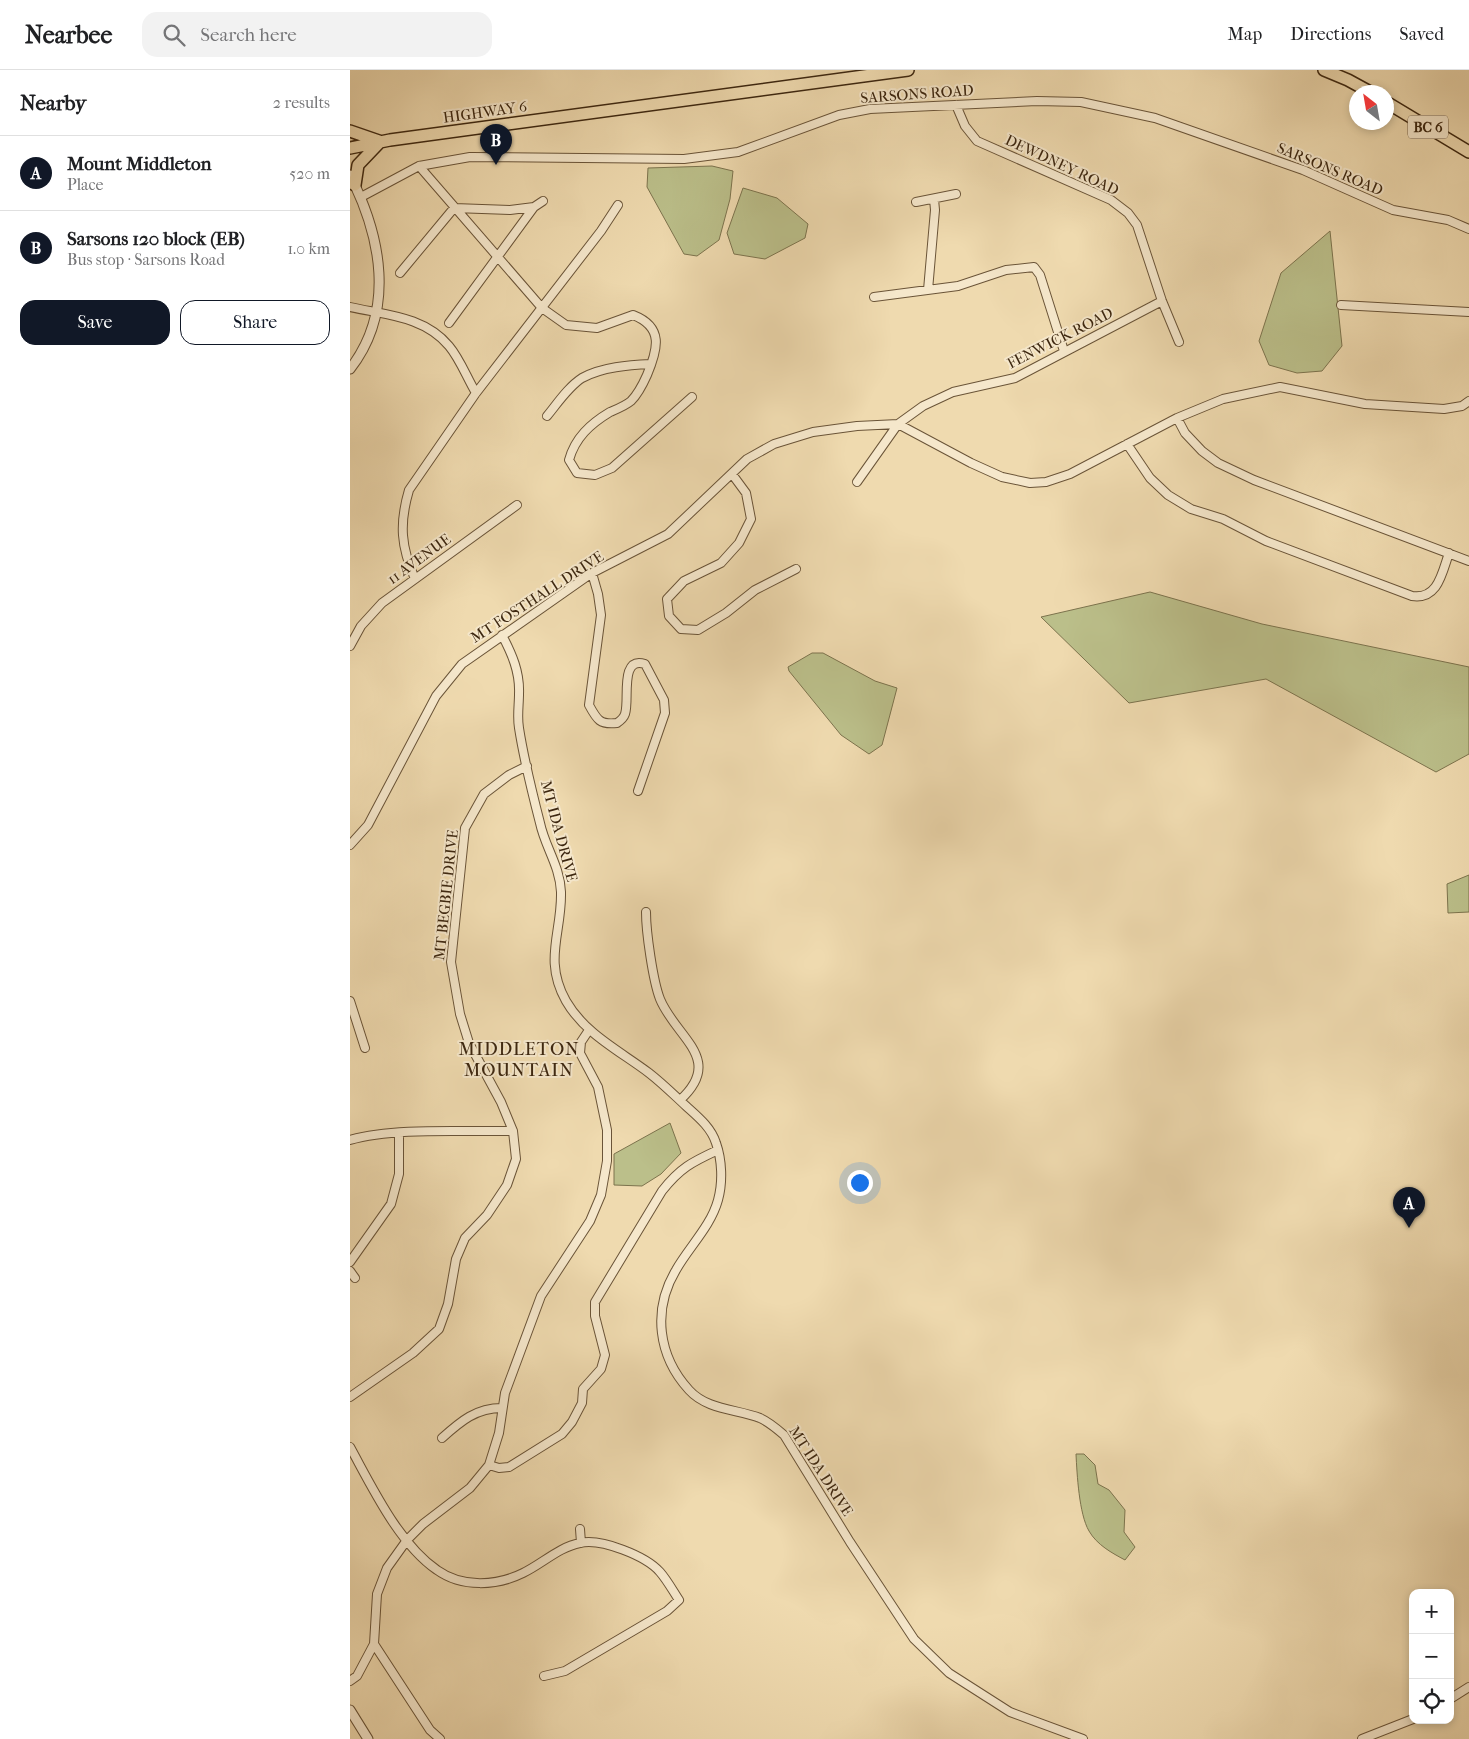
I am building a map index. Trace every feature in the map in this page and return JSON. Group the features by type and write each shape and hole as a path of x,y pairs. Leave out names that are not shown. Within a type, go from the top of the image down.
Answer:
{"main road":[{"name":"HIGHWAY 6","path":"350,148 380,142 908,70"},
{"path":"1324,70 1357,85"},
{"name":"BC 6","path":"1394,107 1469,152"},
{"path":"350,131 380,142 366,154 358,165 352,181"}],"street":[{"name":"SARSONS ROAD","path":"361,197 419,166 470,157 684,159 738,152 839,115 870,109 1072,101 1116,108 1155,118 1303,170 1394,210 1448,220 1469,229"},
{"name":"DEWDNEY ROAD","path":"956,105 965,126 977,141 1111,200 1128,213 1136,225 1162,301 1179,342"},
{"path":"419,166 542,308 566,326 597,328 632,315 646,320 656,336 657,350 641,388 630,401 589,426 572,447 569,460 577,474 595,475 612,468 692,397"},
{"path":"350,369 366,342 376,313 380,279 372,224 352,181"},
{"path":"916,202 956,194"},
{"path":"928,290 935,210 934,199"},
{"path":"449,323 534,207 544,201"},
{"path":"415,579 405,556 402,533 404,508 409,490 476,393 601,231 618,205"},
{"path":"454,208 510,210 534,207"},
{"path":"400,273 454,208"},
{"path":"874,296 958,286 1006,270 1034,267 1040,275 1064,351"},
{"name":"FENWICK ROAD","path":"857,482 898,424 922,406 953,392 1015,378 1162,301"},
{"path":"1342,306 1469,312"},
{"path":"350,307 406,318 429,329 449,346 476,393"},
{"path":"547,416 564,395 582,378 627,365 651,364"},
{"path":"898,424 971,463 1002,477 1030,483 1046,482 1070,474 1177,418 1223,399 1280,387 1365,404 1444,409 1462,406 1469,401"},
{"path":"1177,418 1185,433 1218,463 1254,480 1469,561"},
{"name":"MT FOSTHALL DRIVE","path":"350,844 368,825 436,696 462,664 592,573 668,534 747,460 774,444 813,432 857,426 898,424"},
{"path":"1127,444 1150,478 1168,495 1191,509 1223,519 1266,541 1412,596 1425,596 1438,586 1449,553"},
{"path":"732,474 746,493 751,519 740,543 721,563 684,582 667,599 669,616 681,629 698,630 726,613 755,590 796,569"},
{"name":"11 AVENUE","path":"350,646 361,626 382,603 517,505"},
{"path":"592,573 598,594 600,615 589,706 596,718 605,724 617,723 625,715 629,672 633,665 639,662 645,664 664,700 665,713 638,791"},
{"name":"MT IDA DRIVE","path":"502,635 514,657 520,690 518,725 540,825 559,876 561,892 553,954 556,974 566,1000 589,1030 651,1075 680,1100 706,1124 716,1140 722,1168 718,1200 708,1222 675,1271 664,1293 660,1325 663,1346 671,1366 690,1392 708,1404 758,1417 770,1423 784,1434 850,1542 909,1632 949,1673 1010,1712 1083,1739"},
{"name":"MT BEGBIE DRIVE","path":"350,1397 413,1353 439,1328 448,1304 456,1259 464,1238 487,1215 507,1185 516,1159 513,1131 501,1102 469,1043 456,1003 451,962 465,828 484,794 510,775 527,766"},
{"path":"646,912 646,927 660,997 667,1013 694,1048 700,1064 696,1081 680,1100"},
{"path":"350,1001 365,1048"},
{"path":"350,1681 356,1676 374,1644 377,1594 387,1568 407,1540 424,1524 470,1488 489,1465 500,1432 505,1393 542,1296 590,1221 601,1194 607,1161 607,1130 598,1087 580,1053 581,1042 589,1030"},
{"path":"350,1140 364,1136 399,1133 513,1131"},
{"path":"350,1262 391,1204 400,1174 399,1133"},
{"path":"489,1465 499,1468 508,1467 562,1434 572,1422 582,1403 583,1389 601,1369 605,1355 595,1316 595,1302 662,1191 675,1174 689,1163 718,1150"},
{"path":"350,1270 355,1278"},
{"path":"442,1438 462,1420 476,1412 489,1408 502,1408"},
{"path":"350,1447 380,1500 407,1540 418,1554 437,1570 452,1579 471,1583 501,1582 524,1573 566,1548 591,1542 621,1549 642,1558 660,1571 679,1600 667,1611 566,1671 544,1676"},
{"path":"580,1529 581,1543"},
{"path":"374,1644 430,1730 440,1739"},
{"path":"1454,1696 1469,1687"},
{"path":"350,1710 368,1739"},
{"path":"1362,1739 1409,1720"}],"green space":[{"path":"712,166 733,171 730,199 719,240 697,256 684,254 647,187 648,168"},
{"path":"743,188 777,198 808,224 805,238 765,259 734,254 727,233"},
{"path":"1330,231 1342,346 1322,371 1297,373 1269,365 1259,341 1281,273"},
{"path":"1150,592 1262,624 1469,667 1469,754 1436,772 1266,679 1129,703 1041,617"},
{"path":"812,653 823,653 875,681 897,688 882,745 869,754 841,735 789,671 788,667"},
{"path":"1469,875 1469,912 1448,913 1447,884"},
{"path":"670,1123 681,1153 661,1174 642,1186 614,1185 614,1154"},
{"path":"1076,1454 1084,1454 1095,1465 1098,1484 1109,1490 1125,1510 1124,1532 1135,1547 1125,1560 1100,1544 1089,1531 1081,1504"}],"place":[{"name":"Sarsons 120 block (EB)","path":"496,165"},
{"name":"Mount Middleton","path":"1409,1228"}],"district":[{"name":"MIDDLETON MOUNTAIN","path":"519,1060"}]}
